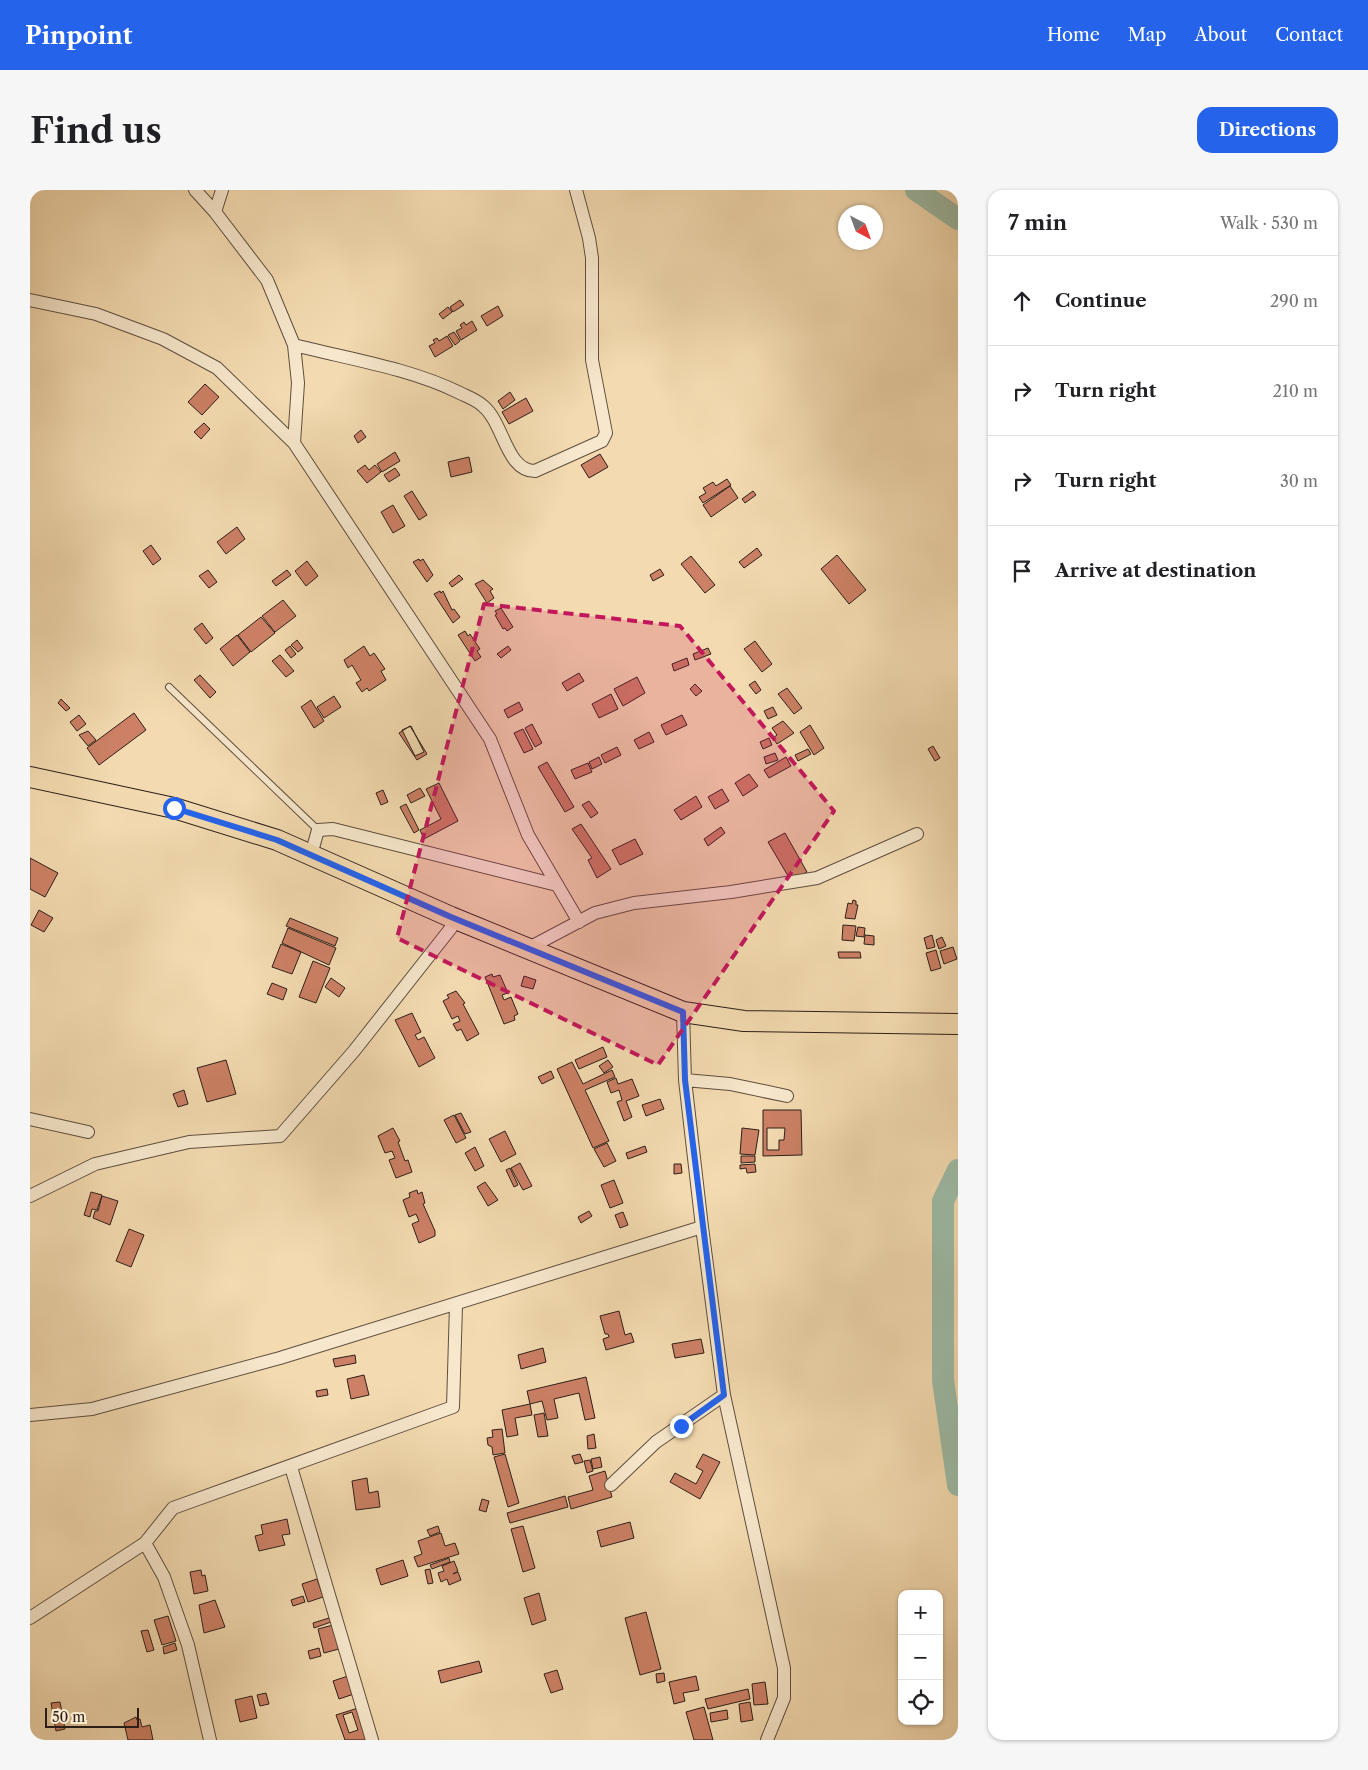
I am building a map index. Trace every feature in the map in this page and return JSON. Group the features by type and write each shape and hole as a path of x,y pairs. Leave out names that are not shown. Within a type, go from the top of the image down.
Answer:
{"main road":[{"path":"30,777 174,808 277,840 451,917 683,1012 744,1021 958,1024"}],"street":[{"path":"195,190 215,212 267,280 294,345 298,383 294,443"},
{"path":"215,212 222,190"},
{"path":"294,345 431,379 481,404 492,413 516,464 525,471 535,471 602,441 606,433 592,360 592,258 589,238 576,190"},
{"path":"30,300 96,314 171,343 217,368 294,443 490,739 528,835 579,922"},
{"path":"311,855 318,830 333,829 557,885"},
{"path":"527,949 595,913 634,903 731,892 817,878 917,834"},
{"path":"30,1196 95,1164 189,1142 280,1136 354,1051 451,928 451,917"},
{"path":"683,1012 685,1080 724,1395 784,1668 784,1698 768,1740"},
{"path":"685,1080 730,1084 787,1096"},
{"path":"30,1119 88,1132"},
{"path":"30,1415 92,1409 280,1358 456,1305 702,1227"},
{"path":"30,1618 64,1594 146,1543 172,1508 291,1467 453,1407 456,1305"},
{"path":"612,1485 656,1442 724,1395"},
{"path":"291,1467 372,1740"},
{"path":"146,1543 164,1577 188,1645 210,1740"}],"lane":[{"path":"169,687 318,830"}],"highlighted area":[{"path":"484,604 680,626 834,811 658,1065 397,938"}],"building":[{"path":"460,300 464,305 453,312 450,307"},
{"path":"498,306 503,316 487,326 481,316"},
{"path":"448,307 452,312 443,319 439,314"},
{"path":"472,321 477,330 461,340 456,331 462,328 460,325 464,322 466,325"},
{"path":"454,332 460,341 455,345 448,335"},
{"path":"447,336 453,346 435,357 429,346 435,343 433,340 437,338 439,341"},
{"path":"205,384 219,397 202,415 188,402"},
{"path":"510,392 515,400 503,409 498,401"},
{"path":"526,398 533,411 509,424 502,412"},
{"path":"204,423 210,429 201,439 194,432"},
{"path":"361,430 366,437 358,443 354,436"},
{"path":"395,452 400,461 382,472 377,464"},
{"path":"600,454 608,467 589,478 581,465"},
{"path":"469,457 472,472 451,477 448,462"},
{"path":"365,465 369,470 375,465 381,472 367,483 357,471"},
{"path":"395,468 400,475 389,482 384,475"},
{"path":"727,479 731,485 703,503 699,497 706,493 703,488 713,482 716,486"},
{"path":"730,486 738,498 711,517 703,505"},
{"path":"412,491 427,515 419,520 404,496"},
{"path":"753,491 756,495 745,503 742,499"},
{"path":"393,505 405,526 393,533 381,512"},
{"path":"237,527 245,539 226,554 217,542"},
{"path":"151,545 161,559 153,565 143,551"},
{"path":"757,548 762,555 744,568 739,562"},
{"path":"837,555 866,590 849,604 821,569"},
{"path":"691,556 715,585 705,593 681,564"},
{"path":"419,559 420,561 423,559 433,575 427,582 413,562"},
{"path":"307,561 318,576 306,586 295,571"},
{"path":"660,569 664,575 653,581 650,575"},
{"path":"208,570 217,582 209,588 199,576"},
{"path":"287,570 291,575 276,586 272,581"},
{"path":"459,575 463,579 452,587 449,583"},
{"path":"483,580 493,589 490,591 494,598 487,603 475,584"},
{"path":"440,591 441,593 443,591 452,610 454,609 460,617 453,623 434,594"},
{"path":"283,600 296,616 275,632 262,616"},
{"path":"501,608 513,627 507,631 505,628 503,629 495,615 497,614 495,611"},
{"path":"261,617 275,633 251,652 238,635"},
{"path":"202,623 213,638 206,644 194,629"},
{"path":"465,631 468,636 470,634 480,649 477,651 481,657 475,661 458,635"},
{"path":"237,635 250,652 233,666 220,649"},
{"path":"297,640 303,648 298,652 291,645"},
{"path":"755,641 772,664 762,672 744,649"},
{"path":"290,646 296,654 291,658 285,650"},
{"path":"364,646 370,656 374,653 385,669 381,671 386,680 369,691 367,688 362,692 356,683 361,680 352,665 348,668 344,660"},
{"path":"508,646 511,650 501,658 497,654"},
{"path":"708,648 711,654 695,660 693,654"},
{"path":"280,655 294,671 286,677 272,661"},
{"path":"687,658 689,665 674,671 672,664"},
{"path":"579,673 584,681 567,691 562,683"},
{"path":"200,675 216,692 210,698 194,680"},
{"path":"637,677 645,693 623,706 614,689"},
{"path":"755,681 761,690 756,694 749,685"},
{"path":"695,684 702,691 696,696 690,689"},
{"path":"787,688 802,708 794,714 778,694"},
{"path":"611,694 618,709 599,718 592,704"},
{"path":"334,696 341,707 324,718 317,707"},
{"path":"61,699 70,708 66,711 58,703"},
{"path":"311,700 324,721 314,728 301,707"},
{"path":"519,702 523,710 508,718 504,710"},
{"path":"773,707 777,715 768,719 764,711"},
{"path":"134,713 146,730 99,765 87,748"},
{"path":"79,715 86,724 77,731 70,722"},
{"path":"682,715 687,725 666,735 661,725"},
{"path":"783,721 794,733 777,744 773,738 777,735 772,728"},
{"path":"532,724 542,743 535,747 525,728"},
{"path":"810,725 824,748 814,755 800,732"},
{"path":"410,726 427,754 417,760 399,733"},
{"path":"411,726 424,752 415,756 402,730"},
{"path":"523,729 533,749 524,753 514,733"},
{"path":"88,731 96,740 88,746 79,735"},
{"path":"649,732 654,742 639,749 634,740"},
{"path":"769,738 772,745 763,749 760,742"},
{"path":"933,746 940,758 935,761 928,749"},
{"path":"617,747 621,755 605,763 601,755"},
{"path":"808,749 811,754 798,761 795,755"},
{"path":"775,753 778,760 766,764 764,757"},
{"path":"599,757 602,764 592,769 589,762"},
{"path":"786,757 791,766 769,778 764,770"},
{"path":"547,762 574,807 565,812 538,767"},
{"path":"588,763 592,772 575,779 571,770"},
{"path":"749,774 758,786 743,796 735,783"},
{"path":"439,783 458,821 424,839 420,830 441,819 426,789"},
{"path":"420,788 425,796 411,803 407,795"},
{"path":"722,789 729,801 715,809 708,797"},
{"path":"383,790 388,802 381,805 376,793"},
{"path":"696,796 702,807 681,820 674,810"},
{"path":"589,801 598,813 591,818 582,805"},
{"path":"406,804 419,830 414,833 400,807"},
{"path":"581,824 611,869 597,878 588,860 592,858 572,829"},
{"path":"721,827 725,833 708,846 704,839"},
{"path":"785,833 807,872 791,881 768,842"},
{"path":"635,839 643,854 620,865 612,850"},
{"path":"30,858 58,873 45,897 30,889"},
{"path":"853,900 858,905 855,919 845,918 848,903 852,904"},
{"path":"39,910 53,918 44,932 31,925"},
{"path":"290,918 338,938 335,946 286,926"},
{"path":"843,925 856,926 854,941 842,940"},
{"path":"858,927 865,928 864,937 856,936"},
{"path":"288,928 336,948 329,965 282,943"},
{"path":"865,935 874,936 874,945 864,944"},
{"path":"932,935 935,947 927,949 924,938"},
{"path":"942,937 946,946 939,949 936,940"},
{"path":"281,944 301,952 292,974 272,967"},
{"path":"953,947 957,959 944,964 940,951"},
{"path":"936,950 941,968 931,971 926,953"},
{"path":"838,952 860,952 861,958 839,958"},
{"path":"313,961 330,968 316,1003 299,997"},
{"path":"492,974 493,977 500,975 508,993 502,995 504,1000 511,997 518,1014 514,1016 515,1020 504,1024 485,977"},
{"path":"524,976 536,980 533,989 521,986"},
{"path":"331,978 345,988 339,997 325,987"},
{"path":"272,983 287,989 283,1000 267,994"},
{"path":"456,991 465,1003 463,1004 479,1034 467,1041 461,1029 457,1031 453,1024 460,1021 458,1016 452,1019 443,1001 449,998 447,995"},
{"path":"412,1013 421,1032 415,1035 418,1040 424,1037 435,1058 419,1067 395,1020"},
{"path":"603,1047 607,1057 579,1069 575,1060"},
{"path":"226,1060 236,1094 207,1102 197,1068"},
{"path":"608,1060 613,1067 604,1073 599,1066"},
{"path":"572,1062 583,1084 612,1070 615,1077 585,1090 609,1141 593,1148 557,1069"},
{"path":"551,1071 554,1078 542,1084 538,1077"},
{"path":"616,1078 618,1084 632,1079 639,1096 626,1101 632,1117 624,1121 617,1102 622,1100 619,1090 611,1093 607,1082"},
{"path":"184,1090 188,1104 178,1107 173,1094"},
{"path":"660,1099 664,1109 646,1116 642,1105"},
{"path":"763,1110 801,1110 802,1155 763,1156","holes":["767,1128 785,1128 784,1140 779,1140 779,1150 767,1150"]},
{"path":"461,1113 471,1132 465,1134 455,1115"},
{"path":"454,1115 466,1138 456,1143 444,1120"},
{"path":"393,1128 400,1141 398,1142 405,1161 408,1160 412,1172 396,1178 389,1160 395,1158 392,1151 385,1153 378,1136"},
{"path":"742,1128 759,1130 755,1155 740,1154"},
{"path":"505,1131 516,1154 501,1162 489,1139"},
{"path":"607,1143 616,1161 604,1167 594,1149"},
{"path":"645,1146 647,1152 628,1159 626,1153"},
{"path":"475,1147 484,1166 475,1171 465,1153"},
{"path":"741,1156 755,1156 755,1162 741,1163"},
{"path":"520,1163 532,1186 523,1190 511,1168"},
{"path":"674,1164 681,1164 682,1173 674,1174"},
{"path":"755,1164 756,1172 747,1173 746,1168 740,1169 740,1165"},
{"path":"510,1168 518,1185 514,1187 506,1170"},
{"path":"614,1180 623,1203 610,1208 601,1185"},
{"path":"485,1182 498,1200 488,1206 477,1187"},
{"path":"417,1190 418,1194 422,1192 425,1203 423,1204 435,1231 435,1236 419,1243 412,1224 419,1221 416,1214 409,1217 403,1200 410,1197 409,1193"},
{"path":"91,1192 102,1195 97,1210 92,1209 90,1217 84,1215"},
{"path":"102,1196 118,1201 110,1225 93,1218 95,1211 98,1211"},
{"path":"589,1211 592,1216 581,1223 578,1217"},
{"path":"623,1212 628,1225 620,1228 615,1215"},
{"path":"129,1229 144,1235 131,1267 116,1261"},
{"path":"619,1311 625,1335 631,1333 634,1342 606,1350 603,1339 609,1337 608,1334 605,1334 600,1316"},
{"path":"701,1339 704,1353 675,1358 672,1344"},
{"path":"543,1348 546,1362 521,1369 518,1355"},
{"path":"355,1355 356,1363 335,1367 333,1359"},
{"path":"364,1375 369,1395 351,1399 347,1379"},
{"path":"586,1377 595,1418 585,1420 579,1393 554,1399 558,1418 547,1420 542,1401 530,1404 527,1391"},
{"path":"327,1389 328,1395 317,1397 316,1391"},
{"path":"530,1404 532,1415 515,1418 518,1435 507,1437 502,1410"},
{"path":"544,1413 548,1436 538,1437 534,1415"},
{"path":"502,1429 505,1453 493,1455 492,1447 488,1445 487,1438 493,1437 492,1430"},
{"path":"594,1434 596,1448 588,1449 587,1436"},
{"path":"505,1454 519,1503 508,1507 494,1457"},
{"path":"580,1454 583,1462 575,1464 572,1456"},
{"path":"703,1454 720,1462 700,1499 670,1482 675,1473 696,1484 703,1471 696,1467"},
{"path":"600,1457 602,1467 593,1469 591,1459"},
{"path":"590,1460 593,1471 587,1473 584,1461"},
{"path":"605,1471 612,1497 571,1509 568,1497 593,1490 589,1476"},
{"path":"367,1478 369,1493 378,1491 380,1507 356,1510 352,1481"},
{"path":"565,1496 568,1507 510,1523 507,1513"},
{"path":"482,1499 489,1501 486,1512 479,1510"},
{"path":"287,1519 290,1534 282,1535 285,1545 259,1551 255,1536 263,1534 261,1525"},
{"path":"630,1522 634,1538 601,1547 597,1531"},
{"path":"438,1526 440,1532 430,1536 427,1530"},
{"path":"523,1526 535,1568 523,1572 511,1529"},
{"path":"441,1533 445,1546 455,1543 459,1554 418,1567 414,1557 422,1554 418,1541"},
{"path":"449,1558 450,1562 432,1569 430,1565"},
{"path":"403,1560 408,1576 381,1585 376,1569"},
{"path":"454,1561 458,1571 453,1574 458,1572 461,1580 449,1585 447,1579 441,1582 438,1573 444,1571 442,1566"},
{"path":"430,1569 433,1583 428,1584 425,1570"},
{"path":"201,1570 202,1576 205,1575 208,1591 194,1594 190,1572"},
{"path":"317,1579 323,1597 308,1602 302,1584"},
{"path":"539,1593 546,1620 532,1625 524,1598"},
{"path":"303,1596 305,1602 293,1606 291,1600"},
{"path":"215,1600 225,1627 204,1633 199,1605"},
{"path":"646,1612 661,1669 640,1675 625,1618"},
{"path":"168,1616 176,1641 162,1645 154,1620"},
{"path":"329,1618 331,1622 314,1628 313,1623"},
{"path":"333,1625 339,1649 324,1653 318,1629"},
{"path":"148,1630 154,1650 147,1652 141,1631"},
{"path":"175,1643 177,1650 164,1654 163,1647"},
{"path":"319,1648 321,1656 310,1659 308,1651"},
{"path":"479,1661 482,1672 441,1683 438,1671"},
{"path":"557,1670 563,1689 551,1693 544,1674"},
{"path":"664,1673 665,1681 657,1683 656,1674"},
{"path":"348,1676 354,1694 339,1699 333,1681"},
{"path":"696,1676 699,1690 683,1693 685,1701 674,1704 669,1682"},
{"path":"765,1682 768,1704 754,1705 752,1684"},
{"path":"748,1689 750,1699 708,1709 705,1699"},
{"path":"266,1693 269,1704 260,1706 257,1695"},
{"path":"252,1696 257,1718 240,1722 235,1700"},
{"path":"60,1702 65,1729 56,1731 51,1703"},
{"path":"750,1702 753,1720 741,1722 739,1704"},
{"path":"704,1707 713,1740 694,1740 686,1712"},
{"path":"358,1708 369,1740 345,1740 336,1715","holes":["352,1712 358,1730 349,1733 343,1715"]},
{"path":"727,1710 728,1719 711,1722 710,1713"},
{"path":"136,1717 137,1720 140,1719 142,1727 150,1725 153,1740 128,1740 124,1723"}],"waterway":[{"path":"916,190 958,219"},
{"path":"958,1170 943,1201 943,1380 958,1485"}],"route":[{"path":"174,808 277,840 451,917 683,1012 685,1080 724,1395 681,1426"}]}
